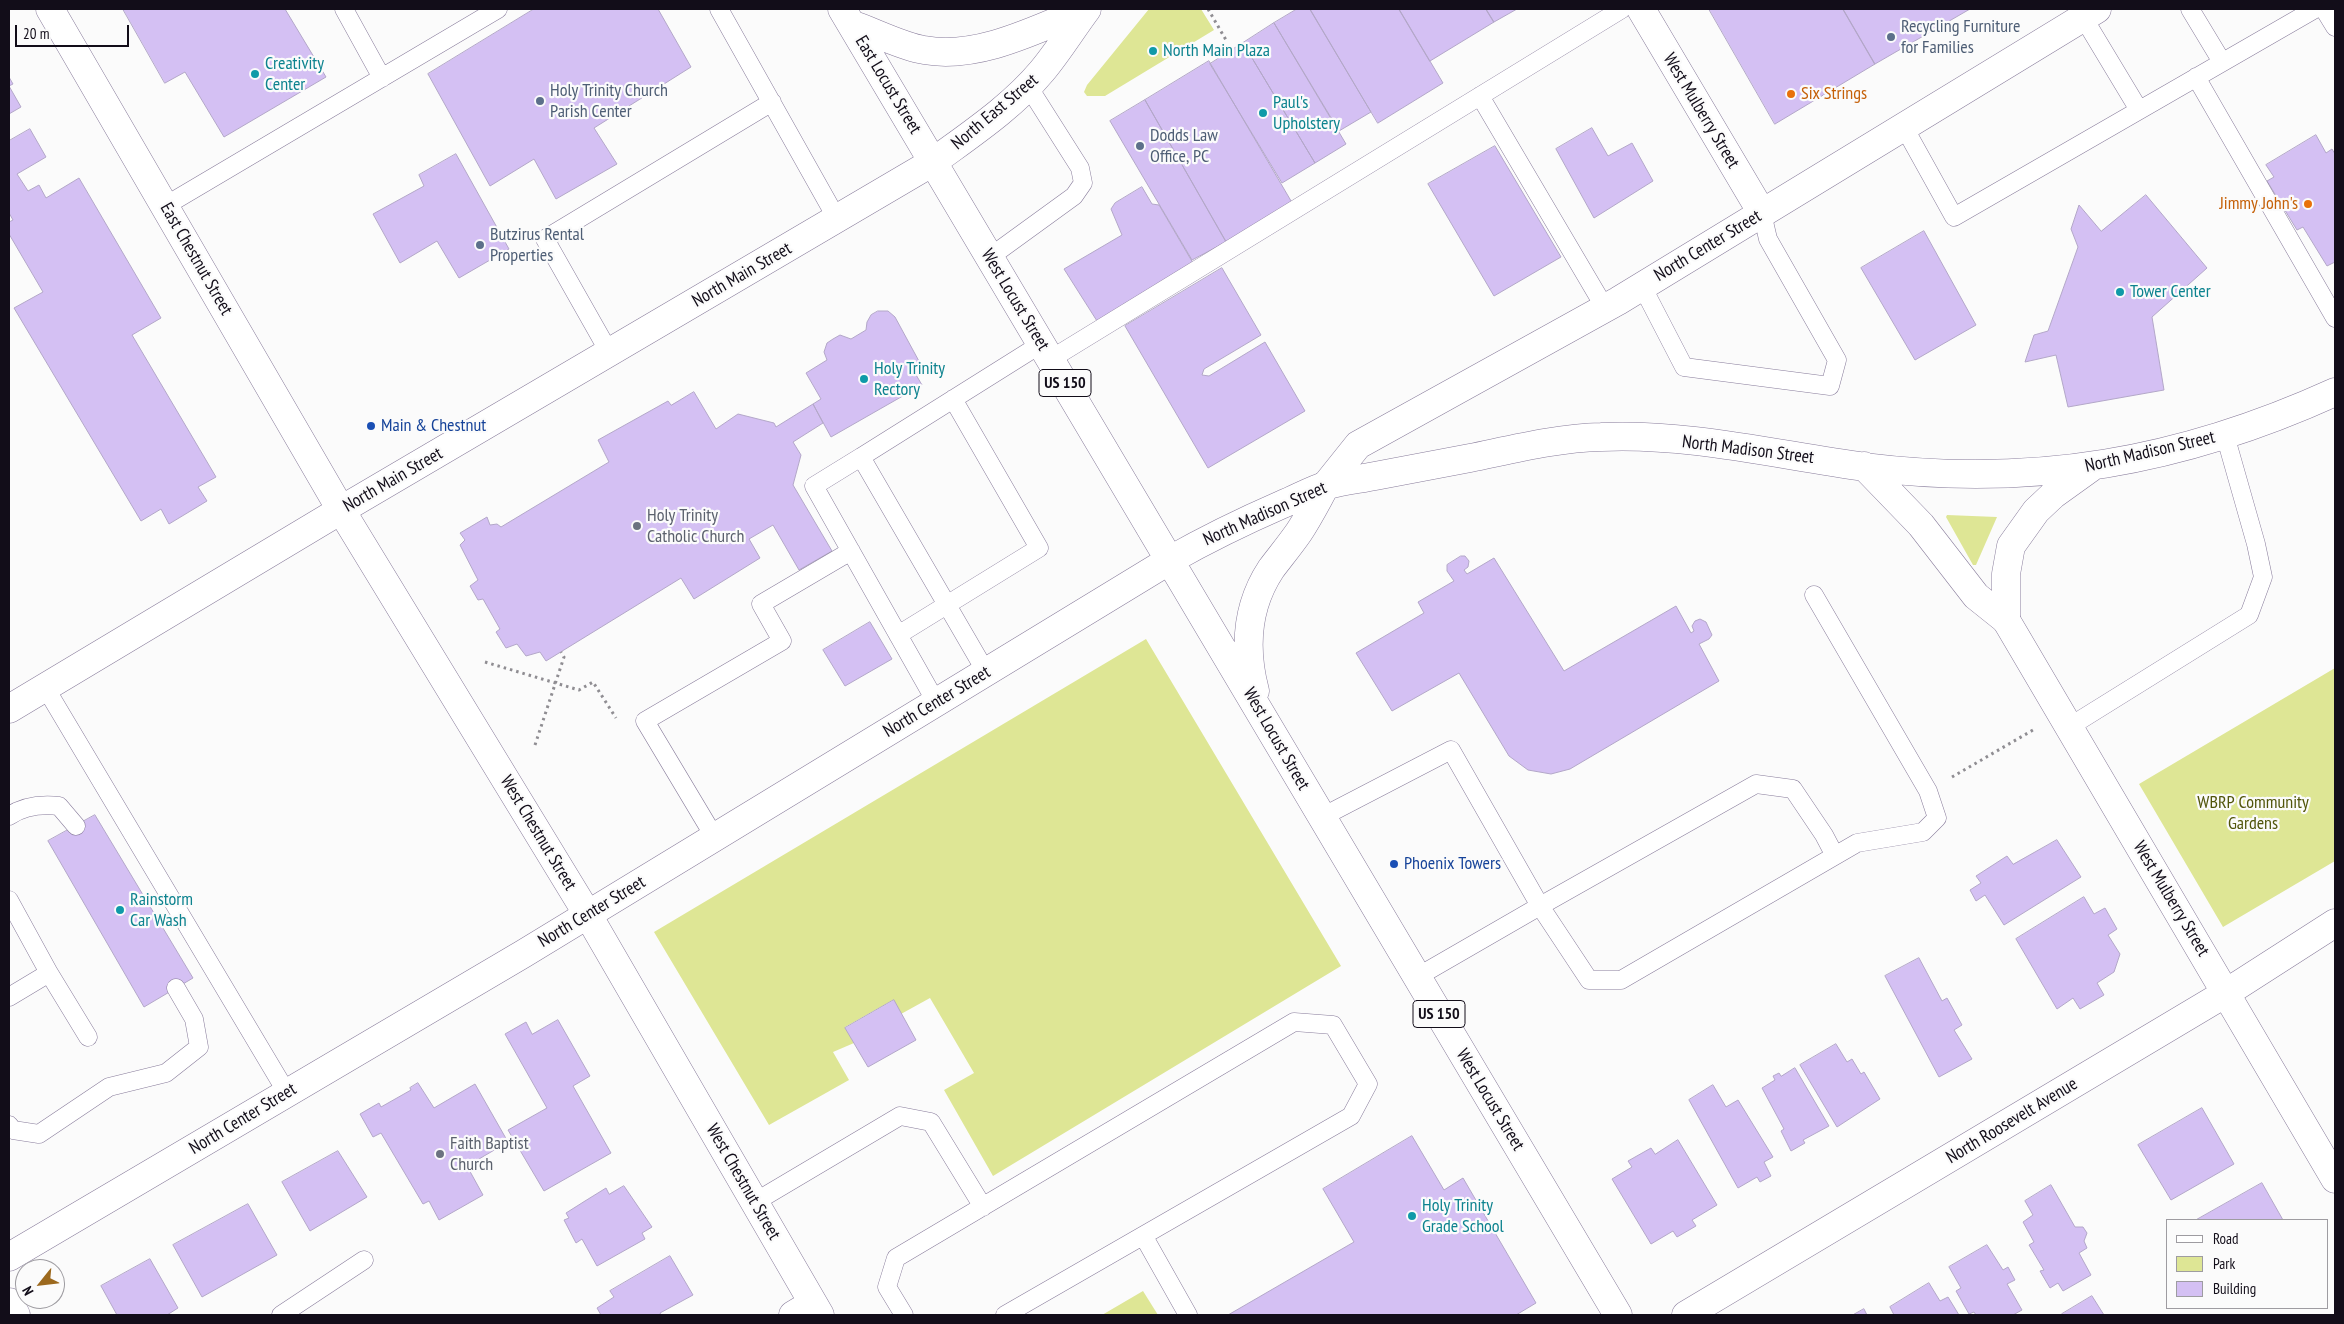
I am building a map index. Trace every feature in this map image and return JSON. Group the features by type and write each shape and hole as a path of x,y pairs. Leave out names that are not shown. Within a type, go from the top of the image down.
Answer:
{"main road":[{"name":"East Chestnut Street","path":"50,9 341,510"},
{"path":"847,16 921,50 950,53 995,44 1087,9"},
{"name":"North East Street","path":"933,162 990,120 1028,86 1042,72 1087,9"},
{"name":"West Mulberry Street","path":"1640,9 1762,213"},
{"name":"North Center Street","path":"1261,712 1250,672 1247,636 1254,602 1270,571 1300,531 1326,486 1358,445 1605,308 2090,13"},
{"name":"East Locust Street","path":"847,16 933,162"},
{"name":"North Main Street","path":"9,709 341,510 933,162"},
{"name":"West Locust Street","path":"933,162 1618,1315"},
{"name":"North Madison Street","path":"1170,560 1216,533 1326,486 1544,443 1602,436 1727,444 1864,466 1982,475 2032,473 2093,466 2163,452 2225,435 2282,416 2335,392"},
{"path":"1864,466 1922,525 1976,596 2006,620"},
{"path":"2006,620 2006,574 2011,546 2036,512 2053,495 2093,466"},
{"name":"West Chestnut Street","path":"341,510 588,915 755,1202 809,1311"},
{"name":"North Center Street","path":"9,1257 588,915 1170,560"},
{"name":"West Mulberry Street","path":"2006,620 2335,1179"},
{"name":"North Roosevelt Avenue","path":"1686,1315 2226,993 2335,923"},
{"path":"9,1302 16,1315"}],"lane":[{"path":"344,9 382,78"},
{"path":"165,206 498,9"},
{"path":"719,9 837,219"},
{"path":"936,702 814,486 953,399 1046,351 1480,96 1622,9"},
{"path":"2190,9 2222,62"},
{"path":"1904,127 1954,217 2315,9"},
{"path":"2324,9 2335,27"},
{"path":"2090,13 2139,110"},
{"path":"2196,77 2335,318"},
{"path":"990,257 1074,196 1083,182 1080,168 1028,86"},
{"path":"1480,96 1605,308"},
{"path":"609,352 545,239 772,102"},
{"path":"1642,286 1684,367 1830,386 1837,360 1768,239 1762,213"},
{"path":"898,634 1039,548 953,399"},
{"path":"2069,727 2249,615 2263,577 2256,544 2225,435"},
{"path":"861,457 986,672"},
{"path":"715,838 645,721 782,641 761,604 851,551"},
{"path":"1322,817 1451,750 1540,906 1589,980 1621,980 1857,842 1923,832 1937,818 1928,791 1814,595"},
{"path":"45,687 287,1093"},
{"path":"1417,977 1756,784 1793,789 1824,835 1834,854"},
{"path":"9,816 18,810 43,804 59,806 76,826"},
{"path":"9,900 49,973 88,1037"},
{"path":"9,997 49,973"},
{"path":"9,1125 14,1130 39,1134 109,1087 166,1073 199,1047 194,1019 176,988"},
{"path":"904,1315 887,1287 896,1258 1294,1022 1333,1025 1368,1084 1351,1116 1144,1237 1005,1315"},
{"path":"755,1202 900,1116 931,1122 983,1207"},
{"path":"1144,1237 1188,1315"},
{"path":"281,1315 364,1260"}],"path":[{"path":"1208,9 1226,40"},
{"path":"535,745 564,657 561,652"},
{"path":"485,662 579,690 593,682 618,721 645,721"},
{"path":"1979,760 2033,729"}],"green space":[{"name":"North Main Plaza","path":"1149,9 1201,9 1214,30 1105,96 1087,96 1084,92 1087,85"},
{"path":"1947,515 1997,517 1976,565 1973,565 1946,517"},
{"path":"1146,639 1341,966 993,1176 944,1090 974,1073 930,998 901,1014 893,1000 845,1027 854,1043 833,1052 849,1080 769,1125 654,932"},
{"name":"WBRP Community Gardens","path":"2335,668 2335,861 2223,927 2139,784"},
{"path":"1143,1291 1158,1315 1102,1315"}],"building":[{"name":"Creativity Center","path":"123,9 285,9 326,77 224,137 185,72 165,83"},
{"name":"Holy Trinity Church Parish Center","path":"534,9 658,9 691,67 594,128 617,164 556,199 534,159 490,186 428,74"},
{"path":"1297,9 1310,9 1371,112 1339,131 1274,23"},
{"path":"1310,9 1399,9 1443,83 1378,123"},
{"path":"1399,9 1486,9 1494,22 1430,61"},
{"path":"1486,9 1517,9 1494,22"},
{"name":"Six Strings","path":"1709,9 1843,9 1875,64 1775,124"},
{"name":"Recycling Furniture for Families","path":"1843,9 1970,9 1875,64"},
{"path":"1274,23 1346,144 1315,163 1243,43"},
{"name":"Paul's Upholstery","path":"1243,43 1315,163 1282,183 1210,64"},
{"path":"1209,61 1294,206 1228,245 1145,100"},
{"path":"9,77 13,84 9,86"},
{"path":"9,86 21,107 9,114"},
{"path":"1145,100 1226,242 1192,260 1110,121"},
{"path":"1592,128 1608,156 1632,143 1653,181 1594,218 1556,149"},
{"path":"30,129 46,157 17,174 28,191 39,185 46,198 79,178 161,318 132,335 216,477 198,487 207,501 169,524 161,509 141,521 14,308 43,292 9,234 9,222 13,220 9,213 9,141"},
{"name":"Jimmy John's","path":"2316,135 2326,153 2332,149 2335,154 2335,262 2327,266 2303,227 2297,230 2267,181 2274,177 2266,165"},
{"path":"1495,146 1561,257 1494,296 1428,184"},
{"path":"456,154 509,249 459,278 437,241 400,263 373,214 424,186 419,175"},
{"path":"1142,187 1152,204 1159,205 1193,263 1097,321 1064,269 1122,235 1111,209 1115,203"},
{"name":"Tower Center","path":"2146,195 2207,268 2152,317 2164,390 2068,407 2056,355 2025,362 2034,335 2048,331 2078,247 2071,229 2079,205 2101,231"},
{"path":"1924,231 1976,325 1915,360 1861,268"},
{"path":"1222,268 1261,335 1204,369 1202,375 1209,376 1265,342 1305,411 1208,468 1125,326"},
{"name":"Holy Trinity Rectory","path":"878,311 888,311 895,317 920,363 912,368 922,385 831,437 813,404 821,399 806,373 827,360 824,352 827,343 840,335 851,339 866,330 867,322 871,315"},
{"name":"Holy Trinity Catholic Church","path":"694,392 716,429 738,414 774,423 776,427 813,404 823,423 793,442 801,455 793,485 832,551 799,570 773,525 749,539 760,558 694,599 681,578 546,661 540,652 526,656 517,644 506,648 496,632 500,629 483,599 478,600 470,586 478,580 460,545 465,540 460,533 487,517 490,525 497,524 501,527 609,462 598,440 668,401 671,405"},
{"path":"1461,556 1465,556 1469,561 1468,567 1464,570 1467,574 1494,558 1564,671 1676,606 1691,633 1694,631 1692,626 1695,621 1700,619 1706,622 1712,635 1709,639 1699,644 1719,681 1570,769 1551,774 1528,770 1509,756 1459,673 1392,711 1356,653 1424,613 1418,602 1454,581 1447,571 1447,565"},
{"path":"870,622 892,659 845,686 823,650"},
{"name":"Rainstorm Car Wash","path":"95,815 193,978 144,1007 48,841"},
{"path":"2057,840 2081,877 2004,925 1985,895 1976,901 1970,890 1981,883 1976,876 2007,856 2013,864"},
{"path":"2084,897 2094,914 2105,908 2117,929 2108,935 2120,954 2114,972 2097,983 2104,995 2080,1009 2073,998 2057,1009 2016,939"},
{"path":"1919,958 1942,1001 1947,998 1962,1025 1954,1030 1972,1059 1939,1077 1885,976"},
{"path":"894,1000 916,1040 868,1067 845,1028"},
{"path":"558,1020 590,1076 573,1086 611,1153 544,1191 508,1130 547,1108 505,1034 526,1022 532,1034"},
{"path":"1836,1044 1847,1062 1852,1059 1861,1074 1864,1072 1880,1099 1837,1127 1800,1065"},
{"path":"1795,1068 1829,1126 1803,1140 1805,1143 1791,1151 1781,1131 1784,1129 1762,1088 1775,1080 1773,1076 1779,1073 1781,1076"},
{"name":"Faith Baptist Church","path":"418,1083 434,1108 475,1084 508,1142 467,1166 483,1195 439,1220 429,1201 423,1204 381,1133 373,1137 360,1114 379,1103 381,1107 411,1090 410,1088"},
{"path":"1713,1085 1726,1107 1738,1100 1773,1157 1764,1162 1771,1176 1760,1182 1757,1177 1738,1188 1689,1100"},
{"path":"2202,1108 2234,1164 2171,1200 2138,1145"},
{"name":"Holy Trinity Grade School","path":"1412,1136 1444,1190 1463,1178 1536,1303 1516,1315 1228,1315 1354,1242 1323,1189"},
{"path":"1678,1140 1717,1205 1692,1220 1696,1226 1677,1237 1673,1231 1651,1244 1612,1179 1632,1167 1628,1161 1651,1148 1655,1154"},
{"path":"338,1151 367,1197 310,1231 282,1182"},
{"path":"2262,1183 2282,1219 2198,1219"},
{"path":"2051,1185 2075,1227 2083,1227 2087,1233 2084,1241 2087,1248 2079,1253 2091,1275 2063,1291 2058,1283 2050,1288 2040,1271 2044,1270 2029,1245 2034,1242 2023,1222 2033,1215 2025,1201"},
{"path":"624,1186 652,1227 642,1233 645,1239 597,1266 582,1239 576,1243 564,1220 569,1218 566,1213 606,1188 609,1194"},
{"path":"248,1204 277,1255 202,1297 173,1245"},
{"path":"1987,1245 2003,1270 2008,1267 2015,1280 2007,1284 2022,1310 2013,1315 1976,1315 1974,1312 1969,1314 1956,1291 1961,1288 1949,1267"},
{"path":"670,1256 693,1295 660,1313 661,1315 601,1315 597,1308 614,1297 610,1291"},
{"path":"150,1259 178,1308 167,1315 117,1315 101,1286"},
{"path":"1929,1283 1940,1301 1948,1297 1959,1315 1894,1315 1890,1307"},
{"path":"2092,1296 2104,1315 2062,1314"},
{"path":"1864,1309 1867,1315 1853,1315"}],"place":[{"name":"Recycling Furniture for Families","path":"1891,37"},
{"name":"North Main Plaza","path":"1153,51"},
{"name":"Creativity Center","path":"255,74"},
{"name":"Six Strings","path":"1791,94"},
{"name":"Holy Trinity Church Parish Center","path":"540,101"},
{"name":"Paul's Upholstery","path":"1263,113"},
{"name":"Dodds Law Office, PC","path":"1140,146"},
{"name":"Jimmy John's","path":"2308,204"},
{"name":"Butzirus Rental Properties","path":"480,245"},
{"name":"Tower Center","path":"2120,292"},
{"name":"Holy Trinity Rectory","path":"864,379"},
{"name":"Main & Chestnut","path":"371,426"},
{"name":"Holy Trinity Catholic Church","path":"637,526"},
{"name":"Phoenix Towers","path":"1394,864"},
{"name":"Rainstorm Car Wash","path":"120,910"},
{"name":"Faith Baptist Church","path":"440,1154"},
{"name":"Holy Trinity Grade School","path":"1412,1216"}]}
